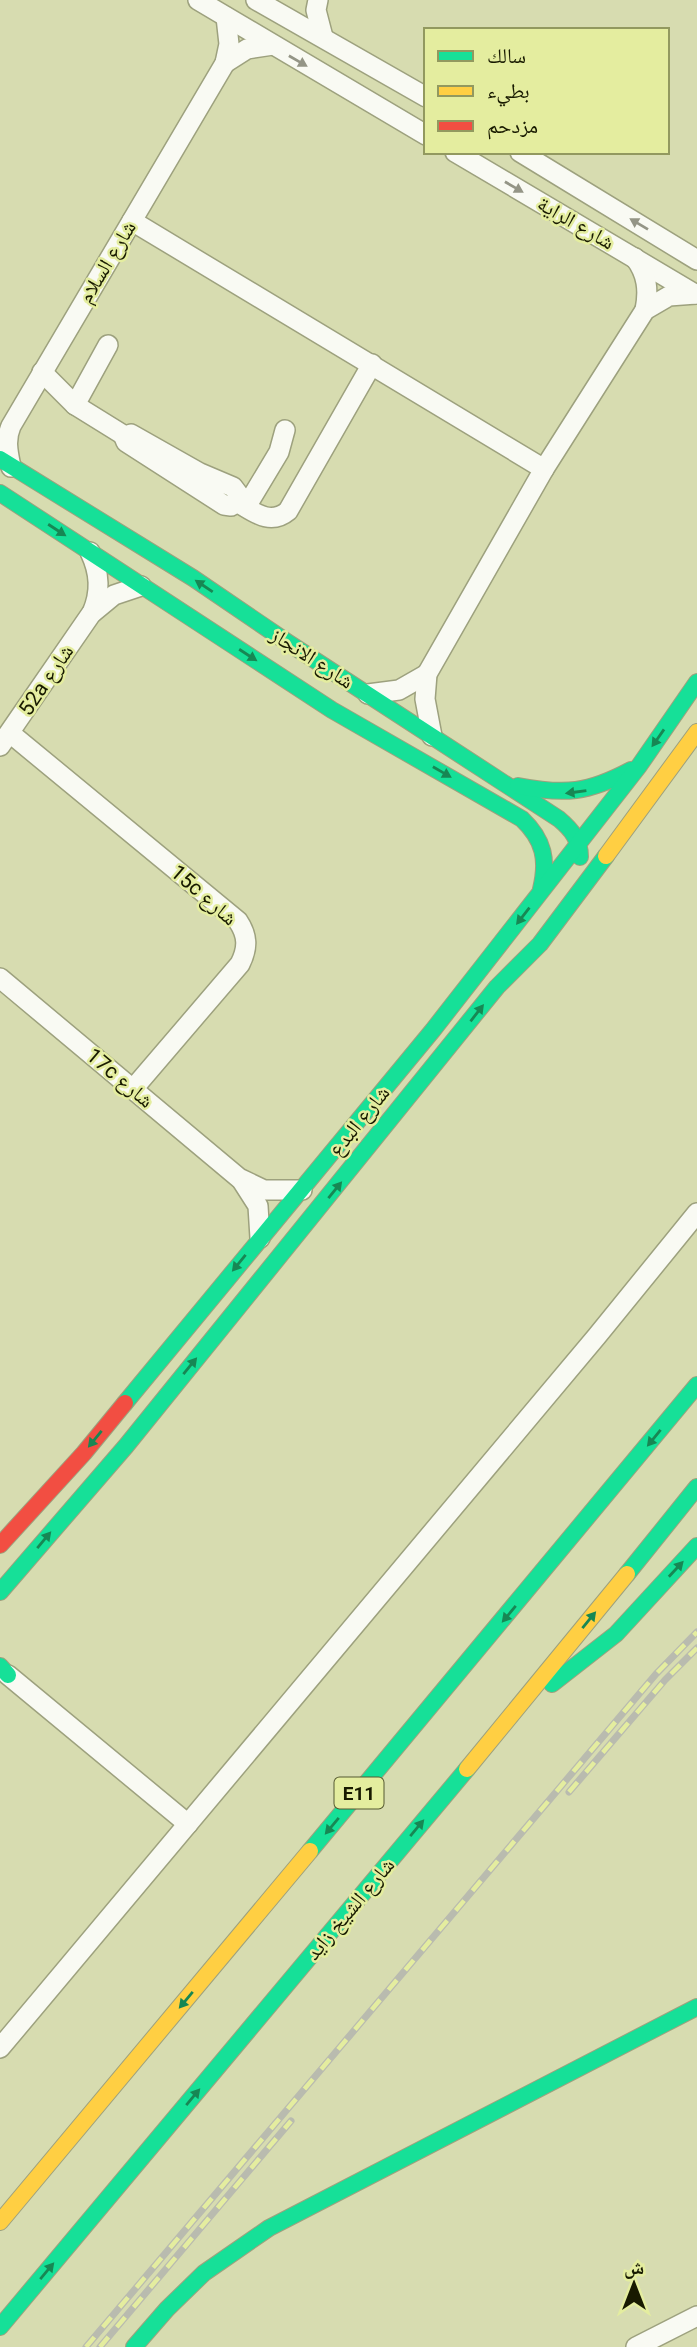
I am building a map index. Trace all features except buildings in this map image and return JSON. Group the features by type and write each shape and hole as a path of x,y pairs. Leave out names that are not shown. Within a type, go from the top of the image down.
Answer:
{"main road":[{"name":"شارع الانجاز","path":"6,463 193,578 507,784 555,793 581,792 600,787 639,766"},
{"name":"شارع الانجاز","path":"0,493 332,709 522,819 538,836 547,858 540,895"},
{"name":"شارع البدع","path":"0,1545 84,1453 302,1190 540,895 639,766 697,682"},
{"name":"شارع البدع","path":"0,1592 126,1446 497,987 540,944 697,732"},
{"path":"497,987 511,960 573,880 580,858 579,843 563,821 507,784"},
{"name":"E11","path":"0,2222 697,1385"},
{"name":"شارع الشيخ زايد","path":"0,2328 516,1711 697,1487"},
{"path":"0,1562 20,1534 27,1513"},
{"path":"516,1711 604,1646 697,1546"},
{"path":"136,2345 167,2309 204,2273 269,2228 697,2007"}],"street":[{"path":"198,0 424,134"},
{"path":"256,0 424,96"},
{"path":"318,0 316,10 323,37"},
{"name":"شارع السلام","path":"6,463 7,435 225,63 229,44 226,17"},
{"path":"225,63 247,49 273,46"},
{"name":"شارع الراية","path":"458,154 697,295"},
{"name":"شارع الراية","path":"523,154 697,260"},
{"path":"132,220 544,469"},
{"path":"635,258 662,258 678,248"},
{"path":"635,258 646,283 645,310"},
{"path":"432,736 426,711 427,674 544,469 645,310 669,296 697,295"},
{"path":"70,402 104,342"},
{"path":"42,372 70,402 125,436 126,442 224,505 242,505 266,518 278,517 288,511 372,364"},
{"path":"242,505 279,452 285,430"},
{"name":"52a شارع","path":"5,740 91,614 96,602 98,576 90,552"},
{"name":"52a شارع","path":"91,614 114,595 141,586"},
{"path":"368,694 399,690 427,674"},
{"name":"15c شارع","path":"5,740 237,921 244,931 247,942 240,964 133,1089"},
{"name":"17c شارع","path":"0,978 239,1178 264,1190 302,1190"},
{"name":"17c شارع","path":"239,1178 258,1206 260,1238"},
{"path":"0,2048 697,1213"},
{"path":"3,1671 188,1824"},
{"path":"636,2347 697,2316"}],"railway":[{"path":"86,2347 656,1674 697,1632"},
{"path":"569,1792 665,1680 697,1648"},
{"path":"100,2347 291,2121"}],"traffic: fast":[{"path":"0,459 193,578 559,819 568,827 579,845 580,857"},
{"path":"0,493 332,710 522,819 540,843 544,860 541,889"},
{"path":"125,1403 433,1030 639,766 697,682"},
{"path":"518,786 549,791 576,790 589,788 631,770"},
{"path":"0,1592 126,1446 497,987 540,944 606,856"},
{"path":"310,1851 697,1385"},
{"path":"627,1574 697,1487"},
{"path":"552,1684 616,1634 697,1546"},
{"path":"0,1666 8,1675"},
{"path":"0,2327 467,1769"},
{"path":"134,2347 167,2309 204,2273 269,2228 697,2007"}],"traffic: slow":[{"path":"606,856 697,732"},
{"path":"467,1769 627,1574"},
{"path":"0,2222 310,1851"}],"traffic: jam":[{"path":"0,1545 84,1453 125,1403"}]}
